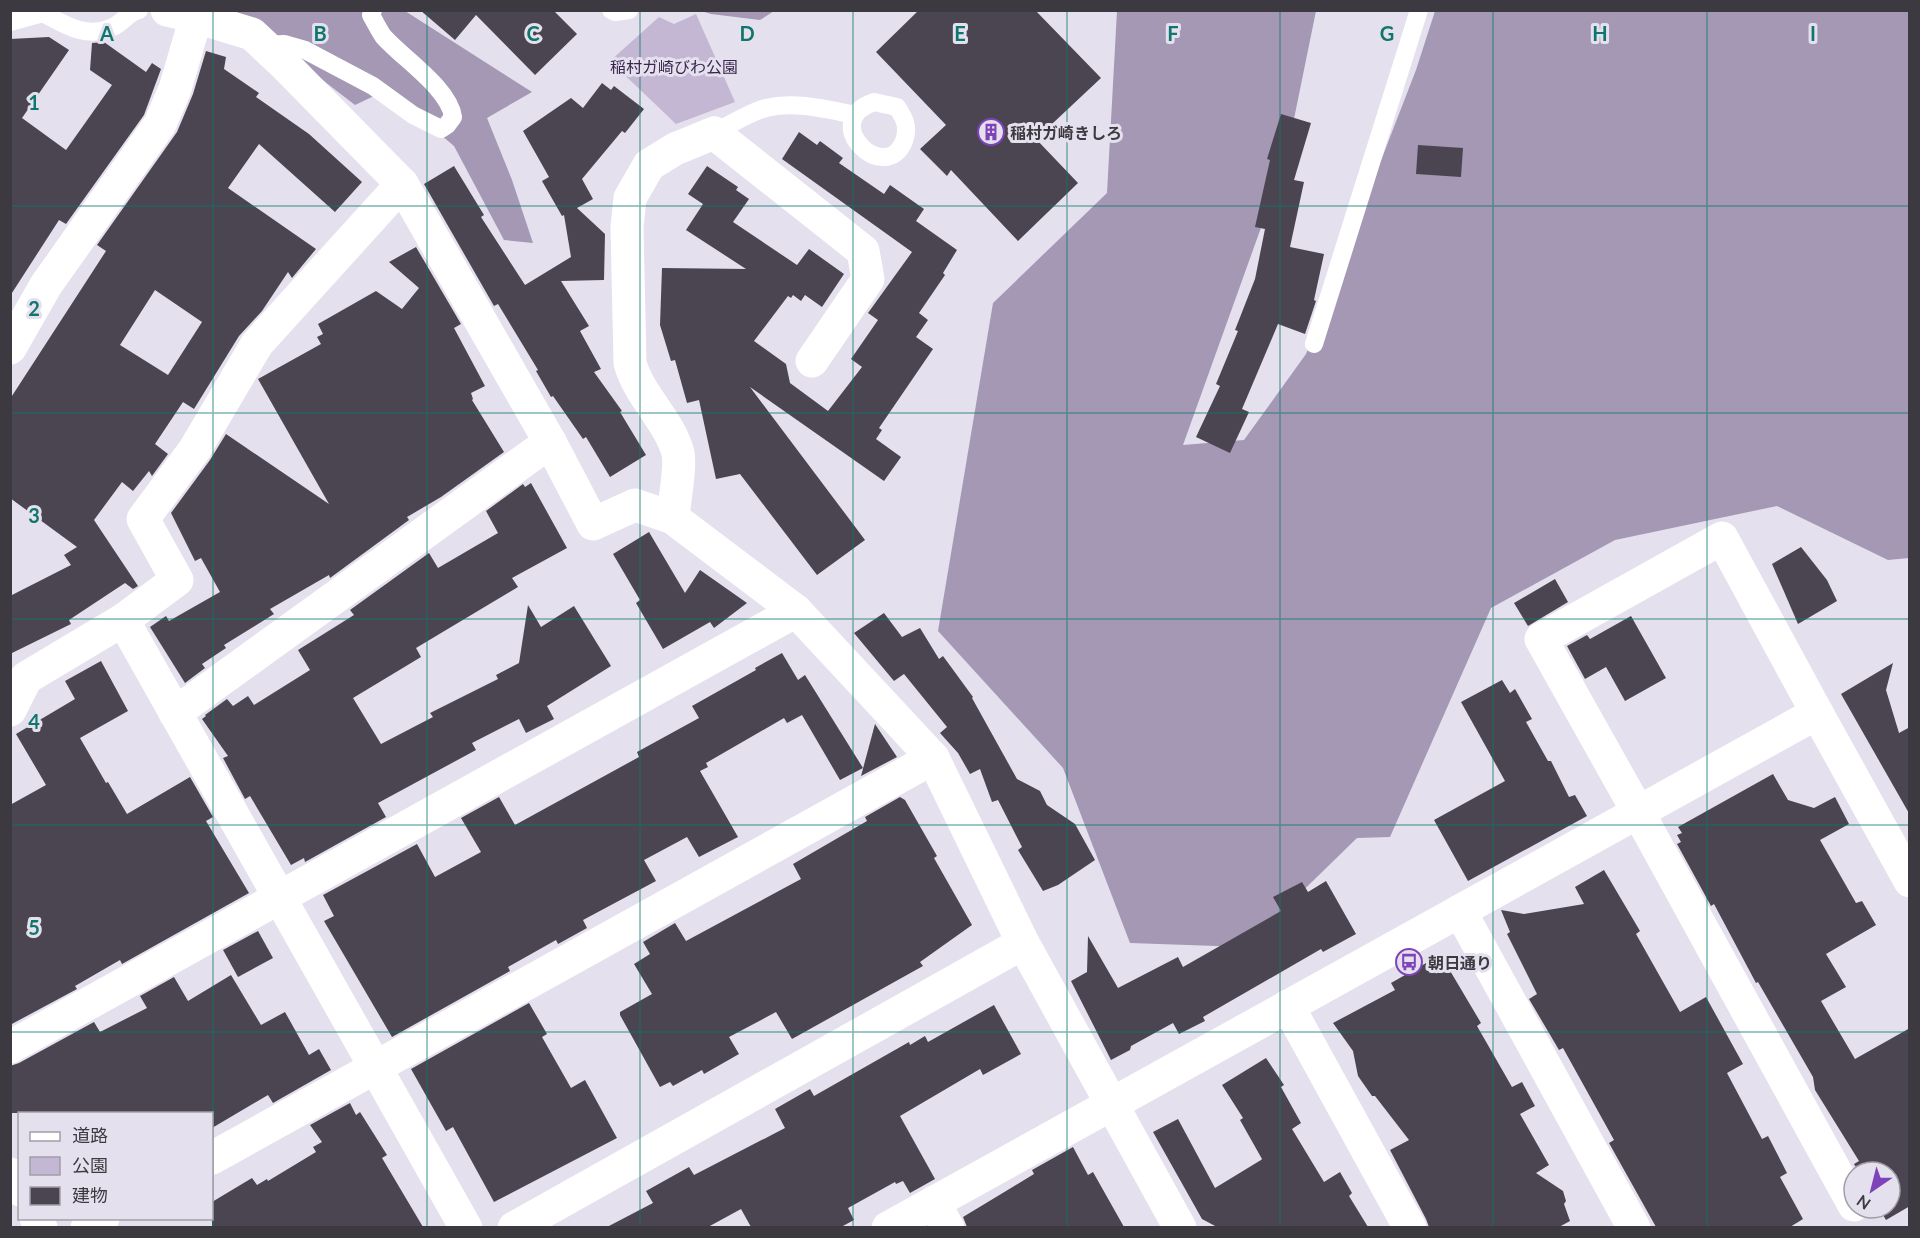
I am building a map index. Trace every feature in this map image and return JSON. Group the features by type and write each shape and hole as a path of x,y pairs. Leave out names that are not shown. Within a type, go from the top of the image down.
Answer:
{"street":[{"path":"10,348 46,285 160,124 175,89 181,14 252,34 402,184 550,442 593,524 635,505 673,518 796,611 933,758 1023,943 1180,1227"},
{"path":"673,518 678,456 672,436 634,377 630,363 627,227 630,198 649,165 675,149 714,133 863,251 868,279 812,361"},
{"path":"10,710 26,678 123,620 177,580 143,519 195,449 257,344 402,184"},
{"path":"175,713 550,442"},
{"path":"1842,1183 1541,639 1722,538 1910,881"},
{"path":"10,1047 796,611"},
{"path":"123,620 466,1227"},
{"path":"888,1227 941,1215 1112,1104 1817,713"},
{"path":"213,1157 933,758"},
{"path":"1460,911 1635,1227"},
{"path":"514,1227 1023,943"},
{"path":"1288,1006 1410,1227"},
{"path":"10,1174 18,1187"}],"lane":[{"path":"10,22 43,13 68,27 96,33 117,25 139,10"},
{"path":"263,45 284,44 305,50 373,86 413,115 441,129 453,117 452,107 383,35 371,15 373,10"},
{"path":"611,10 615,12 629,10"},
{"path":"1314,344 1419,10"},
{"path":"714,133 763,109 790,104 819,107 855,115"}],"green space":[{"name":"稲村ガ崎びわ公園","path":"696,14 735,102 676,124 610,61 659,17 674,24"}],"shaded area":[{"path":"211,11 405,11 532,92 487,118 512,180 533,243 504,240 454,146 416,114 374,96 355,105 255,28"},
{"path":"701,11 774,11 760,20"},
{"path":"1117,11 1316,11 1286,158 1183,445 1244,440 1306,354 1416,70 1435,11 1909,11 1909,558 1888,560 1777,506 1615,540 1491,608 1390,837 1357,838 1245,947 1130,943 1063,768 938,631 993,303 1107,193"}],"building":[{"path":"420,10 553,10 577,34 535,75 476,15 455,40"},
{"name":"稲村ガ崎きしろ","path":"919,10 1035,10 1101,78 1036,139 1078,183 1018,241 951,170 947,176 920,149 946,125 876,52"},
{"path":"49,37 69,50 22,118 66,150 112,85 90,70 92,43 104,42 146,72 152,63 161,69 144,115 66,224 59,220 10,296 10,39"},
{"path":"206,51 226,57 224,69 259,93 256,97 309,134 362,182 335,212 259,144 228,188 316,249 292,278 288,272 262,311 239,336 194,409 183,402 155,444 168,454 152,476 149,471 133,491 122,482 94,520 138,586 133,589 125,583 69,620 71,624 10,654 10,596 71,565 64,555 77,547 10,498 10,399 106,251 97,245 177,132 193,94","holes":["155,290 202,322 168,375 120,345"]},
{"path":"602,83 611,90 614,86 644,109 625,133 622,131 582,179 593,199 577,208 605,234 604,280 561,281 589,326 580,331 601,369 594,372 622,411 620,412 646,455 610,477 586,437 583,439 553,396 551,397 536,371 538,370 498,304 494,306 424,184 454,166 484,215 481,217 525,285 571,257 564,215 562,216 542,181 549,177 523,131 571,98 583,108"},
{"path":"1281,114 1311,123 1294,180 1304,182 1290,247 1324,254 1314,300 1316,301 1305,334 1278,324 1242,409 1249,412 1230,453 1196,437 1220,386 1216,384 1238,331 1235,330 1255,279 1265,229 1255,227 1270,160 1267,159"},
{"path":"799,132 817,145 820,141 843,158 839,163 884,194 890,185 924,209 916,221 957,250 943,273 945,275 919,313 928,320 916,337 933,349 879,428 882,430 876,439 901,457 884,481 750,387 865,540 817,575 740,474 716,479 699,400 687,403 675,360 671,361 660,325 662,268 746,269 686,230 703,204 688,194 707,166 738,187 736,190 749,199 733,222 797,265 809,249 844,274 822,307 805,295 801,301 793,295 791,298 788,296 754,341 786,364 790,383 828,411 862,367 851,359 878,320 868,313 912,252 782,159"},
{"path":"1418,145 1463,148 1461,177 1416,174"},
{"path":"416,247 461,324 454,328 485,386 471,393 472,400 504,452 441,497 407,517 409,520 330,578 329,575 270,609 274,614 224,645 226,648 202,664 205,668 185,683 150,627 166,616 169,621 220,592 201,558 195,561 171,513 226,434 329,504 258,379 321,344 317,337 323,334 318,324 376,291 402,309 419,288 389,262"},
{"path":"531,483 567,548 512,578 518,587 416,648 421,657 353,698 381,744 433,717 430,713 498,679 496,675 519,663 528,605 541,627 574,606 611,666 547,706 554,719 526,733 519,719 472,743 476,750 378,803 386,817 305,862 304,858 291,865 250,796 245,799 223,758 228,756 202,719 227,699 233,706 248,696 254,705 310,670 298,650 354,615 350,610 429,553 438,568 498,533 486,511 523,484 525,487"},
{"path":"649,532 685,593 700,570 747,603 714,628 710,622 663,649 636,603 640,600 613,554"},
{"path":"1801,547 1827,580 1837,601 1798,624 1772,564"},
{"path":"1555,579 1568,602 1528,626 1514,603"},
{"path":"884,613 902,637 920,628 939,659 943,656 973,697 1017,779 1040,791 1047,805 1075,824 1095,860 1058,885 1043,891 1018,850 1022,847 998,800 992,802 980,769 970,774 958,753 940,733 947,727 904,674 894,681 854,633"},
{"path":"1631,616 1666,678 1625,701 1606,667 1585,679 1567,646 1587,635 1590,639"},
{"path":"782,653 798,680 805,675 863,768 840,780 802,715 787,723 784,718 706,763 708,767 700,771 738,837 699,857 687,837 644,860 656,881 583,920 587,928 558,944 556,940 508,967 510,971 392,1037 324,921 334,916 323,895 417,844 435,877 481,852 461,818 499,797 515,825 639,757 637,752 699,718 692,706"},
{"path":"101,661 128,711 80,738 106,783 108,782 127,814 190,777 213,817 206,821 249,893 122,964 120,960 75,986 77,989 10,1025 10,805 46,785 16,734 75,699 65,681"},
{"path":"1893,663 1886,690 1899,733 1910,727 1910,815 1841,694"},
{"path":"1502,680 1510,693 1515,689 1532,719 1526,722 1548,761 1551,761 1569,797 1575,795 1587,816 1468,881 1434,820 1505,781 1461,702"},
{"path":"875,724 897,757 861,776"},
{"path":"1773,774 1788,800 1814,808 1835,797 1849,824 1820,840 1856,903 1862,901 1876,925 1826,954 1846,987 1821,1001 1855,1059 1910,1028 1910,1206 1902,1211 1902,1160 1858,1160 1815,1090 1813,1077 1758,982 1756,983 1714,904 1711,906 1677,844 1681,842 1677,835 1682,833 1678,827"},
{"path":"900,797 905,800 937,856 934,858 972,925 920,962 923,966 792,1039 776,1012 729,1037 739,1054 704,1074 702,1070 673,1086 670,1082 660,1087 620,1015 620,1012 652,994 634,964 650,954 643,942 675,923 686,941 801,879 793,864 867,821 865,817"},
{"path":"1604,870 1640,931 1636,934 1680,1012 1706,997 1743,1064 1727,1073 1762,1139 1768,1136 1787,1173 1780,1177 1803,1219 1790,1227 1656,1227 1609,1143 1614,1140 1563,1048 1559,1050 1529,999 1537,994 1507,934 1510,932 1501,910 1524,914 1584,904 1575,887"},
{"path":"1326,881 1356,934 1323,952 1321,949 1203,1017 1205,1021 1179,1034 1173,1023 1111,1060 1071,981 1087,972 1088,936 1118,988 1178,957 1183,967 1281,911 1273,897 1302,882 1308,892"},
{"path":"258,931 273,958 238,977 223,950"},
{"path":"1435,958 1443,972 1449,969 1481,1023 1477,1026 1512,1087 1522,1082 1535,1106 1520,1114 1549,1165 1536,1173 1563,1191 1566,1201 1564,1204 1570,1221 1559,1227 1429,1227 1390,1150 1409,1140 1358,1076 1353,1051 1333,1023 1395,990 1391,983"},
{"path":"231,975 261,1025 285,1012 309,1055 319,1049 331,1070 273,1103 268,1095 213,1127 213,1112 10,1113 10,1066 94,1022 100,1032 147,1008 140,996 174,977 188,1001"},
{"path":"529,1003 547,1034 542,1037 571,1088 585,1080 617,1138 494,1202 453,1127 446,1131 411,1069"},
{"path":"994,1005 1021,1054 983,1075 980,1069 900,1116 935,1179 910,1193 903,1181 896,1184 895,1182 848,1208 854,1220 841,1227 751,1227 741,1209 708,1227 607,1227 653,1203 646,1191 689,1167 694,1175 785,1128 775,1109 810,1089 814,1096 909,1042 910,1045 925,1036 928,1042"},
{"path":"1266,1058 1284,1085 1281,1087 1301,1123 1292,1129 1324,1182 1340,1172 1352,1193 1349,1196 1368,1227 1217,1227 1202,1219 1153,1132 1178,1119 1215,1188 1261,1160 1240,1120 1243,1118 1222,1085"},
{"path":"350,1103 356,1115 360,1112 387,1155 382,1158 423,1227 212,1227 213,1201 252,1178 257,1185 267,1179 268,1181 316,1152 313,1147 322,1142 310,1125"},
{"path":"1073,1147 1088,1175 1093,1172 1124,1227 967,1227 963,1217 1034,1174 1032,1170"}],"place":[{"name":"稲村ガ崎きしろ","path":"991,132"},
{"name":"朝日通り","path":"1409,962"}]}
